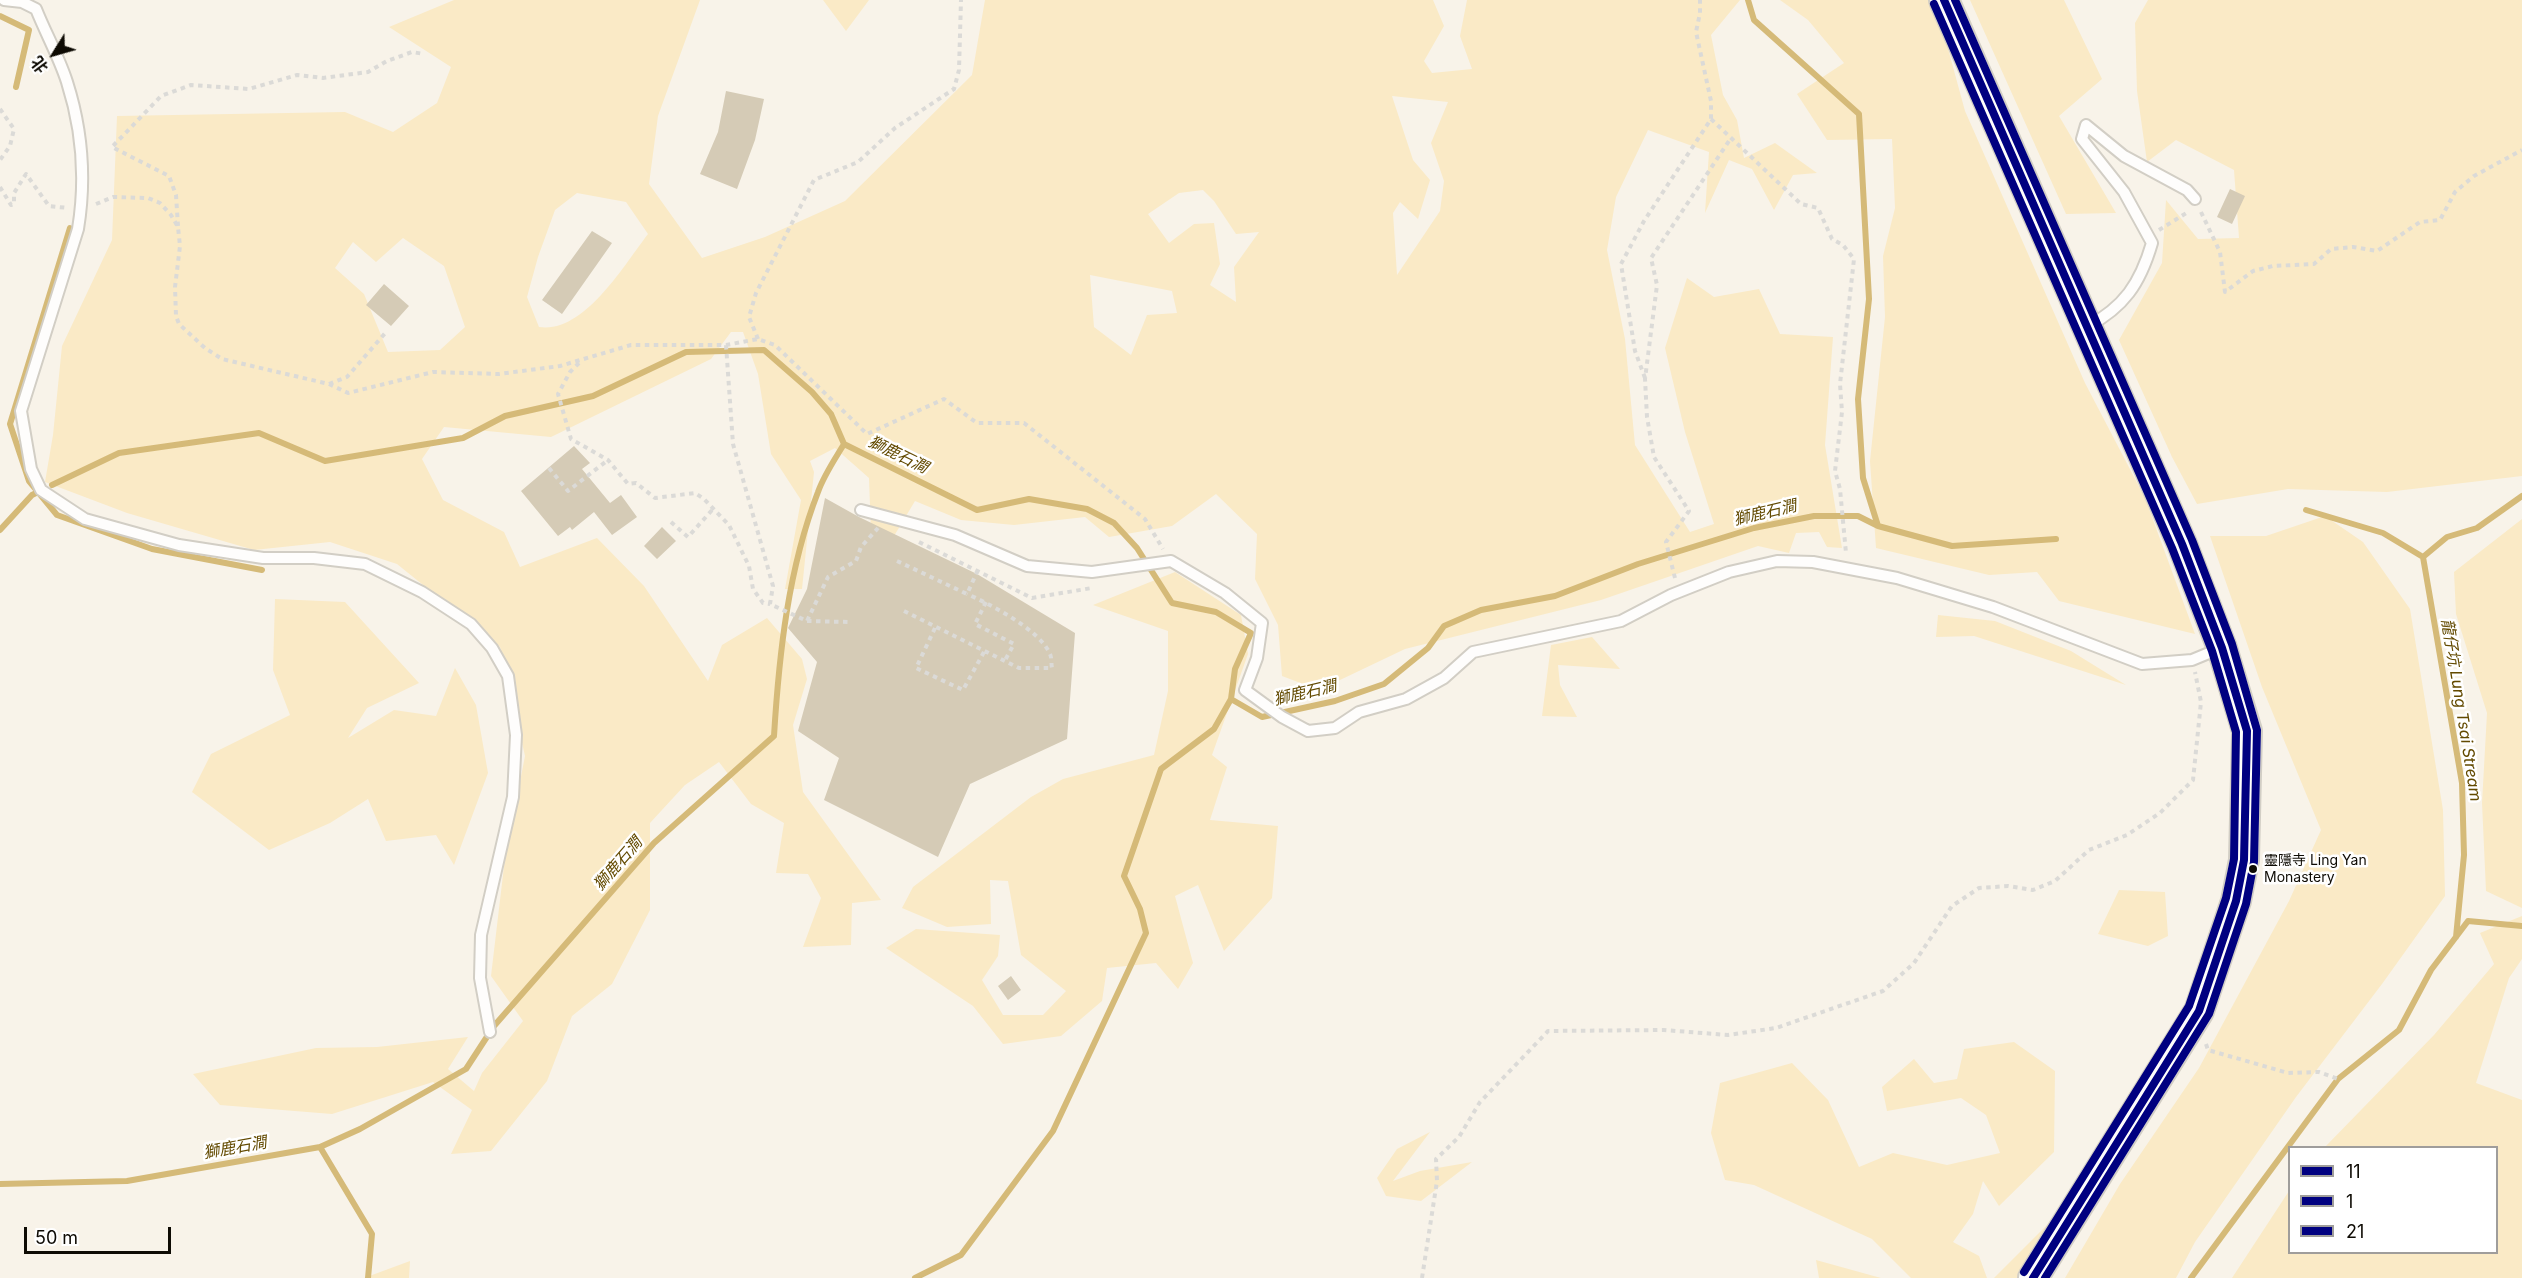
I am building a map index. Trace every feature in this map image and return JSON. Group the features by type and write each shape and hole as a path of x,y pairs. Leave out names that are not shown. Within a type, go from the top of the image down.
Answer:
{"main road":[{"path":"1944,0 2182,544 2222,648 2247,731 2245,851 2236,901 2199,1011 2033,1278"}],"lane":[{"path":"4,0 22,2 36,9 67,82 82,146 81,210 78,229 21,411 31,469 41,490 86,519 179,545 263,558 314,558 365,564 422,592 471,624 492,648 508,676 516,735 513,797 481,935 480,978 490,1032"},
{"path":"2087,327 2109,315 2125,300 2145,265 2152,243 2124,192 2082,139 2086,125 2124,156 2187,190 2197,203"},
{"path":"861,510 955,535 1027,566 1092,572 1171,561 1226,593 1262,623 1257,658 1245,690 1282,717 1308,731 1335,728 1359,712 1406,699 1444,678 1473,652 1621,621 1671,595 1729,572 1777,561 1813,562 1897,578 1993,607 2142,664 2192,660 2222,648"}],"path":[{"path":"758,339 749,317 756,293 814,180 858,162 895,128 954,89 958,69 961,0"},
{"path":"1671,559 1666,542 1689,511 1654,457 1645,379 1635,351 1621,264 1656,202 1711,119 1710,91 1696,32 1700,0"},
{"path":"424,54 412,52 387,61 368,72 323,78 297,75 249,89 191,86 161,96 112,147 170,176 176,195 180,246 175,287 176,316 179,324 222,359 328,384 348,393 433,372 499,374 581,362 631,345 726,345 758,339 775,345 867,434 944,399 978,423 1024,423 1145,519 1171,561"},
{"path":"0,109 14,129 10,146 0,160"},
{"path":"1711,119 1801,204 1818,208 1832,239 1843,245 1854,260 1840,384 1842,412 1835,471 1840,489 1848,570"},
{"path":"1645,379 1657,285 1651,258 1731,138"},
{"path":"2149,238 2197,203 2220,252 2225,292 2253,271 2272,266 2314,264 2331,249 2353,247 2377,251 2420,222 2440,220 2455,192 2474,176 2522,150"},
{"path":"0,187 11,205 14,204 14,193 26,174 49,206 81,210 113,197 148,198 160,203 178,227"},
{"path":"328,384 347,377 387,331"},
{"path":"726,345 733,444 773,586 772,606"},
{"path":"581,362 570,372 558,394 571,439 608,460 628,484 636,483 655,498 695,494 713,509 729,525 743,550 749,566 753,590 763,603 807,621 850,622"},
{"path":"549,468 568,491 608,460"},
{"path":"671,522 688,537 713,509"},
{"path":"807,621 828,577 856,561 861,547"},
{"path":"897,561 986,602 1041,642 1051,655 1052,668 1019,668 904,611"},
{"path":"967,594 978,570"},
{"path":"986,602 975,624 1014,644 1004,662"},
{"path":"935,628 916,668 963,690 984,652"},
{"path":"1422,1278 1437,1181 1436,1159 1460,1137 1480,1102 1548,1031 1664,1030 1728,1035 1776,1028 1883,991 1914,963 1952,906 1979,888 2008,886 2033,891 2055,881 2089,850 2127,835 2160,813 2193,780 2201,702 2192,660"},
{"path":"2199,1011 2208,1050 2288,1073 2319,1072 2338,1079"}],"shaded area":[{"path":"454,0 700,0 658,116 649,184 702,258 765,237 845,201 972,75 985,0 1433,0 1444,26 1424,61 1432,73 1472,69 1460,36 1467,0 1740,0 1711,35 1723,95 1737,120 1744,158 1775,143 1817,173 1793,175 1774,210 1752,169 1729,160 1705,213 1709,152 1648,130 1616,197 1607,250 1625,339 1635,445 1690,532 1714,524 1685,432 1665,348 1687,278 1714,297 1759,289 1780,334 1833,337 1825,445 1842,548 1827,547 1819,532 1796,533 1789,553 1758,546 1601,600 1405,649 1319,690 1282,676 1278,625 1255,579 1257,534 1216,494 1172,526 1109,537 1085,517 1014,525 961,520 915,501 894,536 871,533 869,478 835,448 810,461 814,472 802,589 785,589 801,500 771,454 758,374 743,332 731,332 711,359 551,437 444,427 422,459 443,500 504,532 520,567 597,538 644,586 708,681 722,645 767,618 802,659 807,679 793,725 803,792 881,900 852,903 851,945 803,947 821,898 808,874 776,873 784,823 751,804 719,762 685,785 650,823 650,910 612,984 572,1016 547,1081 491,1151 451,1154 472,1110 433,1082 332,1114 220,1105 193,1074 316,1048 377,1047 468,1037 448,1069 474,1091 482,1073 523,1021 491,976 505,858 525,756 500,647 397,564 330,542 254,550 127,513 45,482 53,435 62,346 112,240 117,116 345,112 393,132 437,103 451,67 389,27","holes":["1392,96 1448,102 1431,143 1444,181 1440,211 1397,275 1393,213 1400,202 1418,219 1430,180 1413,160","1203,190 1214,201 1236,234 1259,232 1234,267 1236,302 1210,285 1220,264 1214,223 1194,224 1169,243 1148,214 1179,193","577,193 626,202 648,234 615,279 587,309 572,320 556,326 539,327 527,297 555,210","403,238 444,266 465,327 440,350 388,352 364,294 335,268 353,242 376,262","1090,275 1172,291 1177,313 1147,315 1131,355 1094,327"]},
{"path":"823,0 869,0 846,31"},
{"path":"1780,0 1930,0 1944,34 1965,111 2085,383 2145,498 2195,634 2059,601 2037,572 1989,575 1876,548 1870,461 1885,317 1883,256 1895,208 1892,139 1827,140 1797,94 1844,63 1808,20"},
{"path":"1970,0 2064,0 2102,79 2059,116 2116,213 2066,214"},
{"path":"2148,0 2522,0 2522,476 2387,492 2288,489 2197,504 2172,457 2119,340 2162,263 2166,200 2198,239 2239,238 2234,170 2176,140 2147,162 2137,91 2135,23"},
{"path":"2325,516 2363,542 2410,609 2443,810 2445,896 2296,1097 2195,1242 2176,1278 2065,1278 2120,1184 2199,1068 2289,901 2321,830 2262,687 2210,536 2266,536"},
{"path":"2522,519 2522,908 2486,891 2482,803 2487,713 2456,614 2454,572"},
{"path":"1175,572 1241,615 1248,654 1212,755 1227,767 1210,820 1278,826 1272,898 1224,951 1198,885 1175,896 1193,963 1178,989 1156,963 1107,968 1102,1001 1061,1036 1003,1044 973,1006 886,948 916,929 1000,935 998,956 982,980 1003,1015 1043,1015 1066,991 1021,955 1008,881 990,880 991,924 947,927 902,908 913,887 1031,797 1063,779 1154,755 1168,691 1168,631 1093,605"},
{"path":"275,599 345,602 419,683 367,708 348,738 394,710 436,716 455,668 476,705 488,773 454,865 436,835 386,841 368,799 330,823 269,850 192,792 211,754 290,715 273,670"},
{"path":"1938,615 1995,621 2071,651 2126,685 1974,636 1936,637"},
{"path":"1592,637 1620,669 1558,665 1560,685 1577,717 1542,716 1551,645"},
{"path":"2119,890 2165,892 2168,936 2148,946 2098,934"},
{"path":"2522,916 2522,959 2509,978 2476,1083 2522,1100 2522,1278 2232,1278 2288,1193 2288,1254 2498,1254 2498,1146 2326,1146 2434,1035 2494,964 2480,933"},
{"path":"2014,1042 2055,1071 2054,1152 1999,1206 1983,1181 1973,1214 1953,1242 1979,1256 1987,1278 1911,1278 1872,1239 1754,1185 1725,1180 1711,1133 1720,1083 1792,1063 1828,1100 1859,1167 1893,1153 1947,1165 2000,1153 1986,1115 1961,1098 1887,1111 1882,1087 1914,1059 1934,1083 1957,1079 1964,1049"},
{"path":"1430,1132 1393,1181 1420,1171 1472,1162 1421,1201 1386,1196 1377,1178 1397,1149"},
{"path":"2063,1209 2020,1278 1994,1278"},
{"path":"1816,1260 1881,1278 1819,1278"},
{"path":"410,1261 409,1278 364,1278"}],"building":[{"path":"726,91 764,99 755,140 737,189 700,174 718,132"},
{"path":"2230,189 2245,196 2232,224 2217,217"},
{"path":"592,231 612,243 562,314 542,300"},
{"path":"384,284 409,306 391,326 366,305"},
{"path":"574,446 590,463 582,469 610,503 621,495 637,517 612,535 594,512 572,530 570,527 558,536 521,491"},
{"path":"825,498 977,574 1075,633 1067,739 970,784 938,857 824,800 839,758 798,731 817,662 788,628 807,589"},
{"path":"662,527 676,541 657,559 644,546"},
{"path":"1011,976 1021,990 1008,1000 998,986"}],"waterway":[{"path":"1748,0 1754,20 1859,114 1869,299 1858,399 1863,478 1878,526 1952,546 2056,539"},
{"path":"0,16 29,30 16,87"},
{"path":"70,228 10,424 29,481 57,515 152,549 262,570"},
{"path":"52,485 119,453 259,433 325,461 463,438 505,416 593,396 686,352 764,350 812,392 831,414 844,444"},
{"name":"獅鹿石澗","path":"0,1184 127,1181 320,1147 360,1129 466,1069 494,1026 654,843 774,736 782,644 799,551 820,486 844,444 977,510 1029,499 1087,509 1114,523 1137,548 1172,603 1216,612 1251,633 1235,669 1231,699 1262,717 1335,701 1384,684 1428,648 1444,626 1481,610 1555,596 1638,564 1754,528 1814,516 1858,516 1878,526"},
{"path":"0,530 32,495 38,492"},
{"path":"2423,557 2447,537 2477,528 2522,496"},
{"path":"2306,510 2383,533 2423,557"},
{"name":"龍仔坑 Lung Tsai Stream","path":"2423,557 2462,783 2464,855 2456,937"},
{"path":"915,1278 961,1255 1053,1131 1146,933 1140,909 1124,876 1161,769 1214,729 1231,699"},
{"path":"2289,1146 2338,1079 2399,1030 2431,970 2468,921 2522,926"},
{"path":"320,1147 372,1234 368,1278"},
{"path":"2191,1278 2288,1147"}],"transit line":[{"name":"11","path":"1944,0 2182,544 2222,648 2247,731 2244,860 2236,901 2199,1011 2033,1278"},
{"name":"21","path":"1955,0 2192,540 2232,644 2257,730 2254,862 2246,904 2209,1014 2045,1278"},
{"name":"1","path":"1934,4 2172,548 2212,651 2236,732 2234,859 2226,898 2189,1006 2024,1272"}],"place":[{"name":"靈隱寺 Ling Yan Monastery","path":"2253,869"}]}
